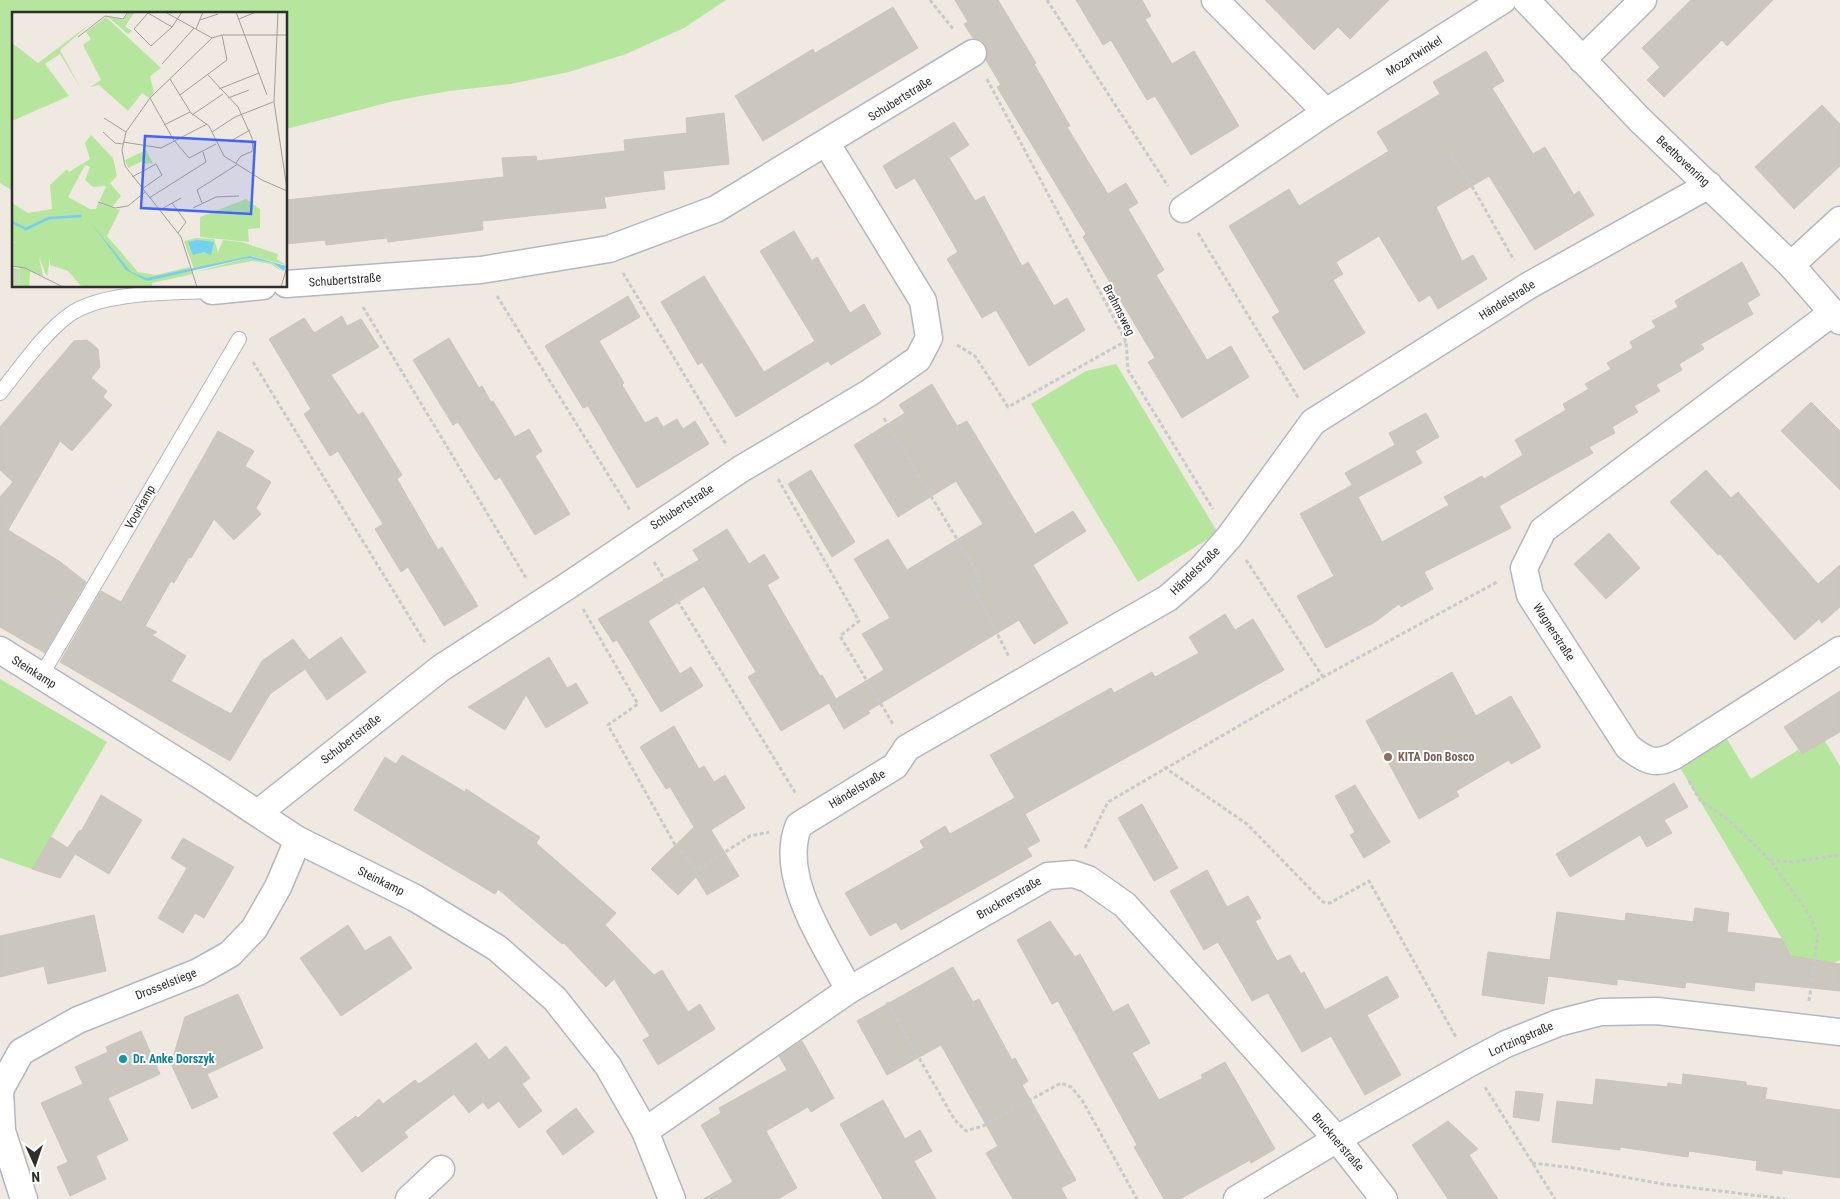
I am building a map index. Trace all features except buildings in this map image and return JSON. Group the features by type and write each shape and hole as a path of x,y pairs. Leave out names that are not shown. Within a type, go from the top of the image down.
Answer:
{"street":[{"path":"1215,0 1326,112"},
{"name":"Mozartwinkel","path":"1183,209 1326,112 1503,0"},
{"name":"Beethovenring","path":"1526,0 1639,119 1791,265 1836,317"},
{"path":"1582,60 1643,0"},
{"name":"Schubertstraße","path":"288,284 481,270 609,249 716,209 827,144 973,53"},
{"path":"827,144 923,301 929,338"},
{"name":"Händelstraße","path":"804,821 895,766 907,748 1168,598 1200,570 1230,536 1313,422 1528,286 1709,185"},
{"path":"1791,265 1840,220"},
{"path":"212,291 243,288"},
{"path":"1524,568 1543,530 1836,317"},
{"name":"Schubertstraße","path":"258,814 440,668 569,585 764,454 869,393 918,359 929,338"},
{"name":"Wagnerstraße","path":"1524,568 1530,595 1628,747 1643,758 1662,762 1677,754 1840,650"},
{"name":"Steinkamp","path":"0,650 298,840 415,898 497,948 555,999 608,1066 645,1131 672,1199"},
{"path":"804,821 794,836 792,856 797,880 805,903 849,990"},
{"name":"Drosselstiege","path":"24,1199 2,1131 0,1091 21,1052 78,1020 198,972 230,954 254,929 278,887 298,840"},
{"name":"Brucknerstraße","path":"645,1131 849,990 873,978 1048,876 1073,874 1088,879 1125,905 1337,1139 1384,1199"},
{"name":"Lortzingstraße","path":"1237,1199 1470,1063 1506,1044 1558,1023 1601,1012 1657,1011 1840,1032"},
{"path":"409,1199 441,1170"}],"lane":[{"path":"2,386 70,314 94,304 135,295 212,291"},
{"name":"Voorkamp","path":"41,676 239,339"}],"path":[{"name":"Brahmsweg","path":"930,0 973,53 1126,341 1128,370 1230,536 1324,676"},
{"path":"1450,154 1465,174 1528,286"},
{"path":"609,249 741,469"},
{"path":"481,270 641,535 804,821 750,836 697,870 674,843 608,725 638,704 569,585"},
{"path":"346,279 540,603"},
{"path":"929,338 945,339 975,356 1008,407 1126,341"},
{"path":"239,339 440,668"},
{"path":"869,393 981,579 973,585 1021,683"},
{"path":"764,454 860,621 840,636 907,748"},
{"path":"1073,874 1108,802 1324,676 1524,568"},
{"path":"1677,754 1679,762 1700,800 1730,821 1770,860 1809,914 1818,935 1806,1028"},
{"path":"1164,768 1247,824 1323,902 1330,903 1369,881 1470,1063 1555,1199"},
{"path":"1770,860 1791,862 1840,855"},
{"path":"873,978 954,1119 966,1131 983,1126 1061,1083 1072,1087 1082,1100 1137,1199"},
{"path":"1532,1163 1574,1168 1663,1184 1785,1199"}],"green space":[{"path":"0,0 726,0 684,28 626,54 569,72 510,84 449,91 394,101 288,128 288,12 12,12 12,191 0,183"},
{"path":"1116,364 1218,533 1138,582 1031,404 1086,371"},
{"path":"0,679 107,742 32,869 0,858"},
{"path":"1725,736 1751,779 1798,750 1802,754 1813,748 1822,736 1840,766 1840,960 1834,963 1826,962 1805,978 1678,764"}],"place":[{"name":"KITA Don Bosco","path":"1388,757"},
{"name":"Dr. Anke Dorszyk","path":"123,1059"}]}
